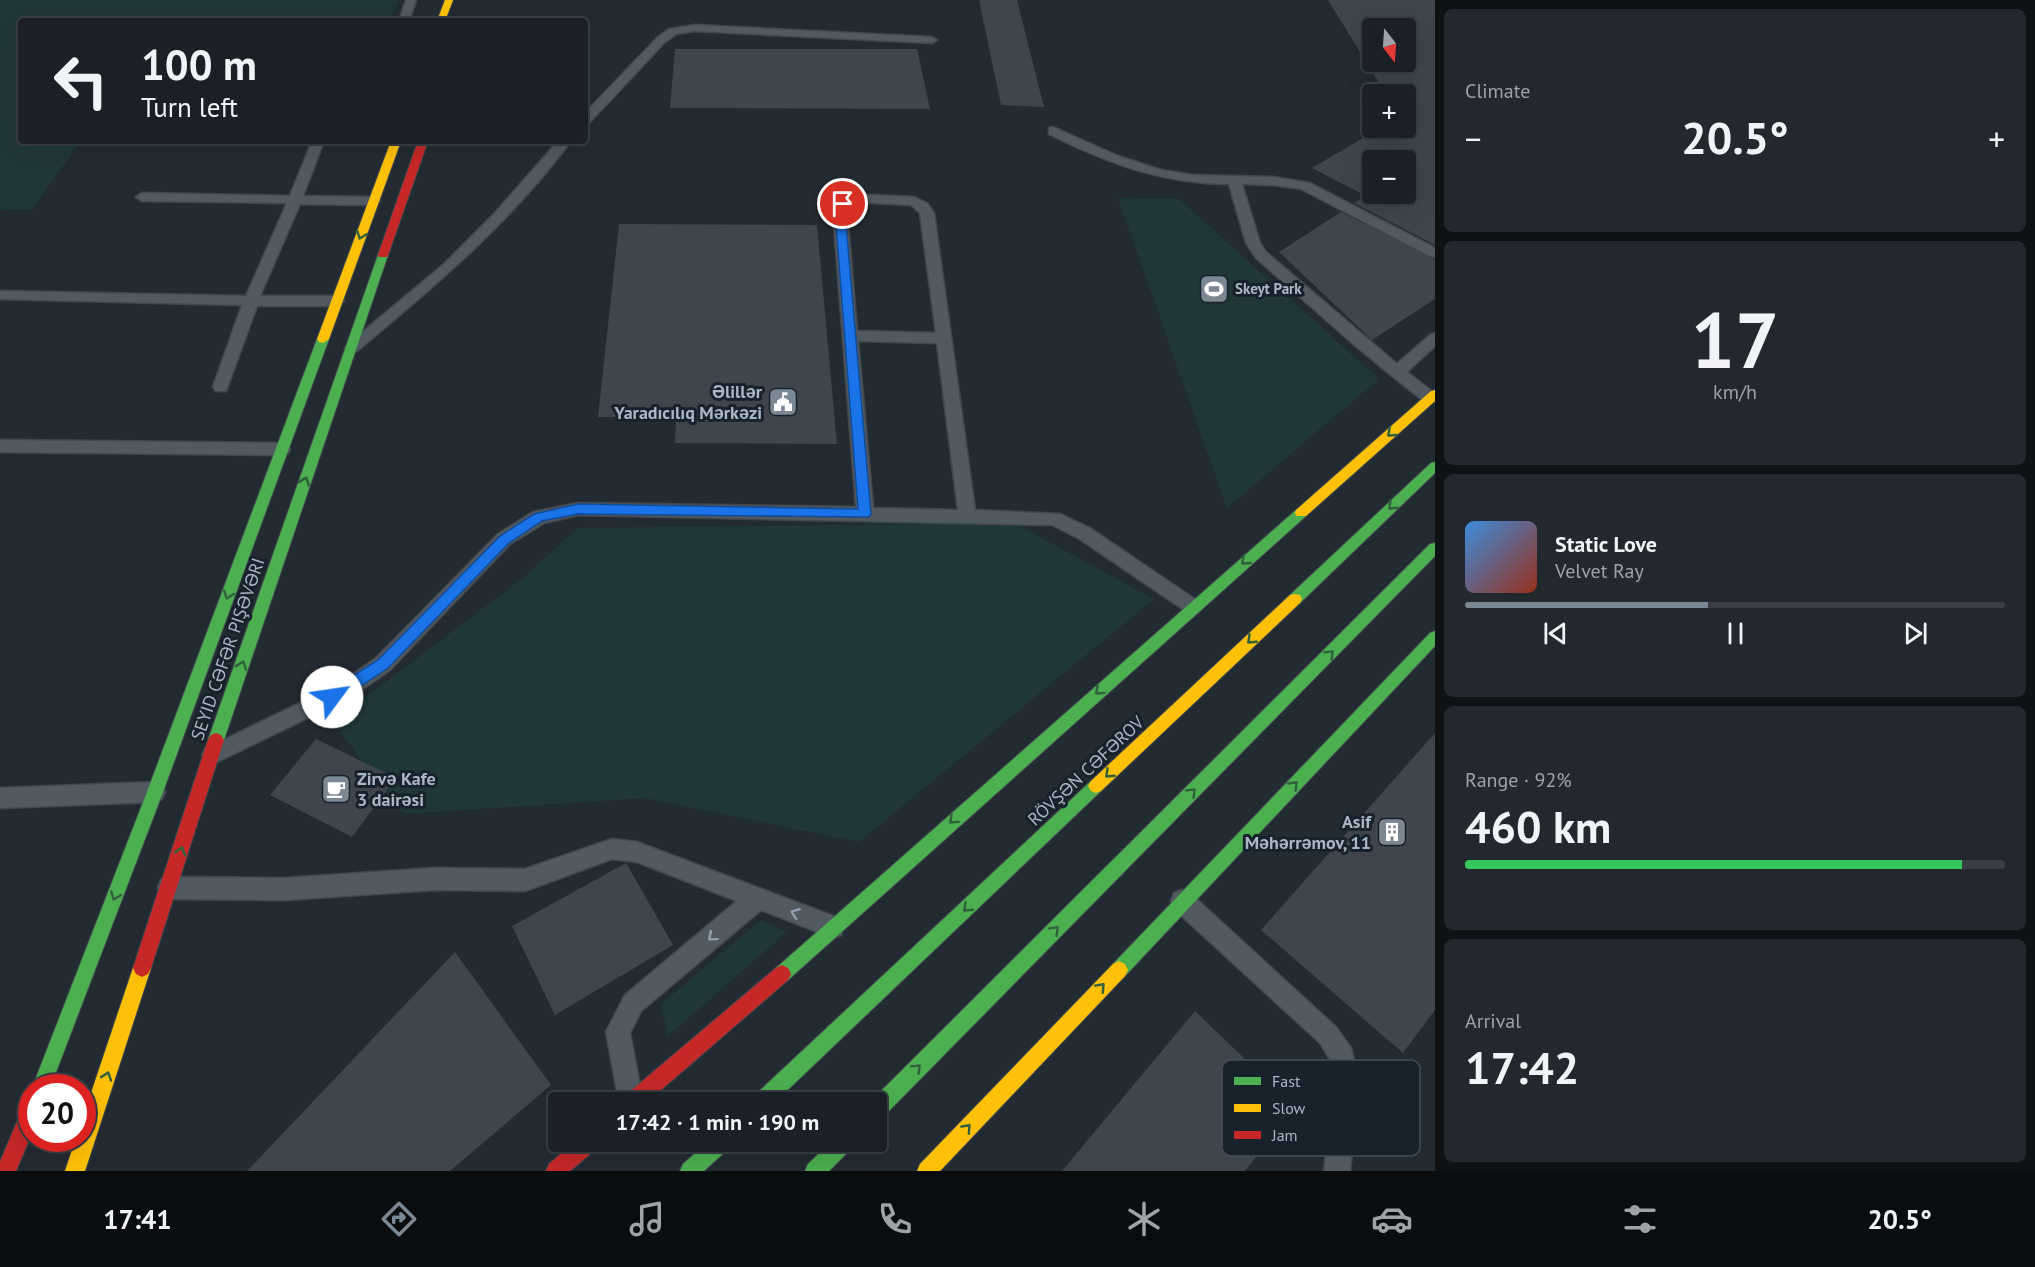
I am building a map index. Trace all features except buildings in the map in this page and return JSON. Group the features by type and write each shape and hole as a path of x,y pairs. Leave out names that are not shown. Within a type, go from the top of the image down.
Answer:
{"main road":[{"path":"442,18 448,0"},
{"name":"SEYID CƏFƏR PIŞƏVƏRI","path":"46,1074 155,792 395,144"},
{"name":"SEYID CƏFƏR PIŞƏVƏRI","path":"75,1171 169,888 210,756 422,144"},
{"path":"644,1092 737,1014 1432,396"},
{"name":"RÖVŞƏN CƏFƏROV","path":"773,1092 1435,466"},
{"path":"887,1099 1435,548"},
{"path":"927,1171 1435,637"},
{"path":"6,1171 18,1143"},
{"path":"556,1171 578,1152"},
{"path":"690,1171 710,1152"},
{"path":"815,1171 834,1152"}],"lane":[{"path":"405,18 411,0"},
{"path":"588,117 661,40 673,31 695,28 932,40"},
{"path":"1053,131 1101,155 1144,170 1178,177 1282,180 1305,186 1435,253"},
{"path":"220,387 251,301 317,144"},
{"path":"351,350 448,268 500,216 562,144"},
{"path":"1234,179 1253,243 1261,255 1396,372 1432,396"},
{"path":"142,197 374,201"},
{"path":"865,514 840,212 843,204 852,198 914,201 927,213 967,515"},
{"path":"0,295 337,301"},
{"path":"850,336 944,338"},
{"path":"1396,372 1435,338"},
{"path":"0,446 282,449"},
{"path":"210,756 346,690 383,664 504,539 539,517 578,509 967,515 1054,519 1093,538 1193,607"},
{"path":"0,798 155,792"},
{"path":"169,888 285,889 434,879 525,880 612,849 637,852 833,927"},
{"path":"630,1092 618,1032 633,1003 757,899"},
{"path":"1182,901 1328,1035 1342,1060"},
{"path":"1337,1171 1339,1156"}],"green space":[{"path":"0,0 399,0 390,18 18,18 18,144 79,144 32,209 0,210"},
{"name":"Skeyt Park","path":"1118,198 1179,199 1379,379 1227,508"},
{"path":"1014,523 1154,599 859,842 645,798 403,814 333,722 524,577 578,528"},
{"path":"761,920 787,932 668,1036 661,1004"}],"traffic: fast":[{"path":"216,740 383,255"},
{"path":"46,1074 155,792 323,339"},
{"path":"1295,599 1435,466"},
{"path":"782,974 1301,513"},
{"path":"887,1099 1435,548"},
{"path":"1119,970 1435,637"},
{"path":"773,1092 1096,786"},
{"path":"690,1171 710,1152"},
{"path":"815,1171 834,1152"}],"traffic: slow":[{"path":"442,18 449,0"},
{"path":"323,339 395,144"},
{"path":"1301,513 1435,394"},
{"path":"1096,786 1295,599"},
{"path":"75,1171 142,968"},
{"path":"927,1171 1119,970"}],"traffic: jam":[{"path":"383,255 422,144"},
{"path":"142,968 216,740"},
{"path":"645,1092 782,974"},
{"path":"6,1171 18,1143"},
{"path":"556,1171 578,1152"}],"place":[{"name":"Skeyt Park","path":"1214,289"},
{"name":"Əlillər Yaradıcılıq Mərkəzi","path":"783,402"},
{"name":"Zirvə Kafe 3 dairəsi","path":"336,789"},
{"name":"Asif Məhərrəmov, 11","path":"1392,832"}],"route":[{"path":"332,697 383,664 504,539 539,517 578,509 865,514 840,212 843,204"}]}
